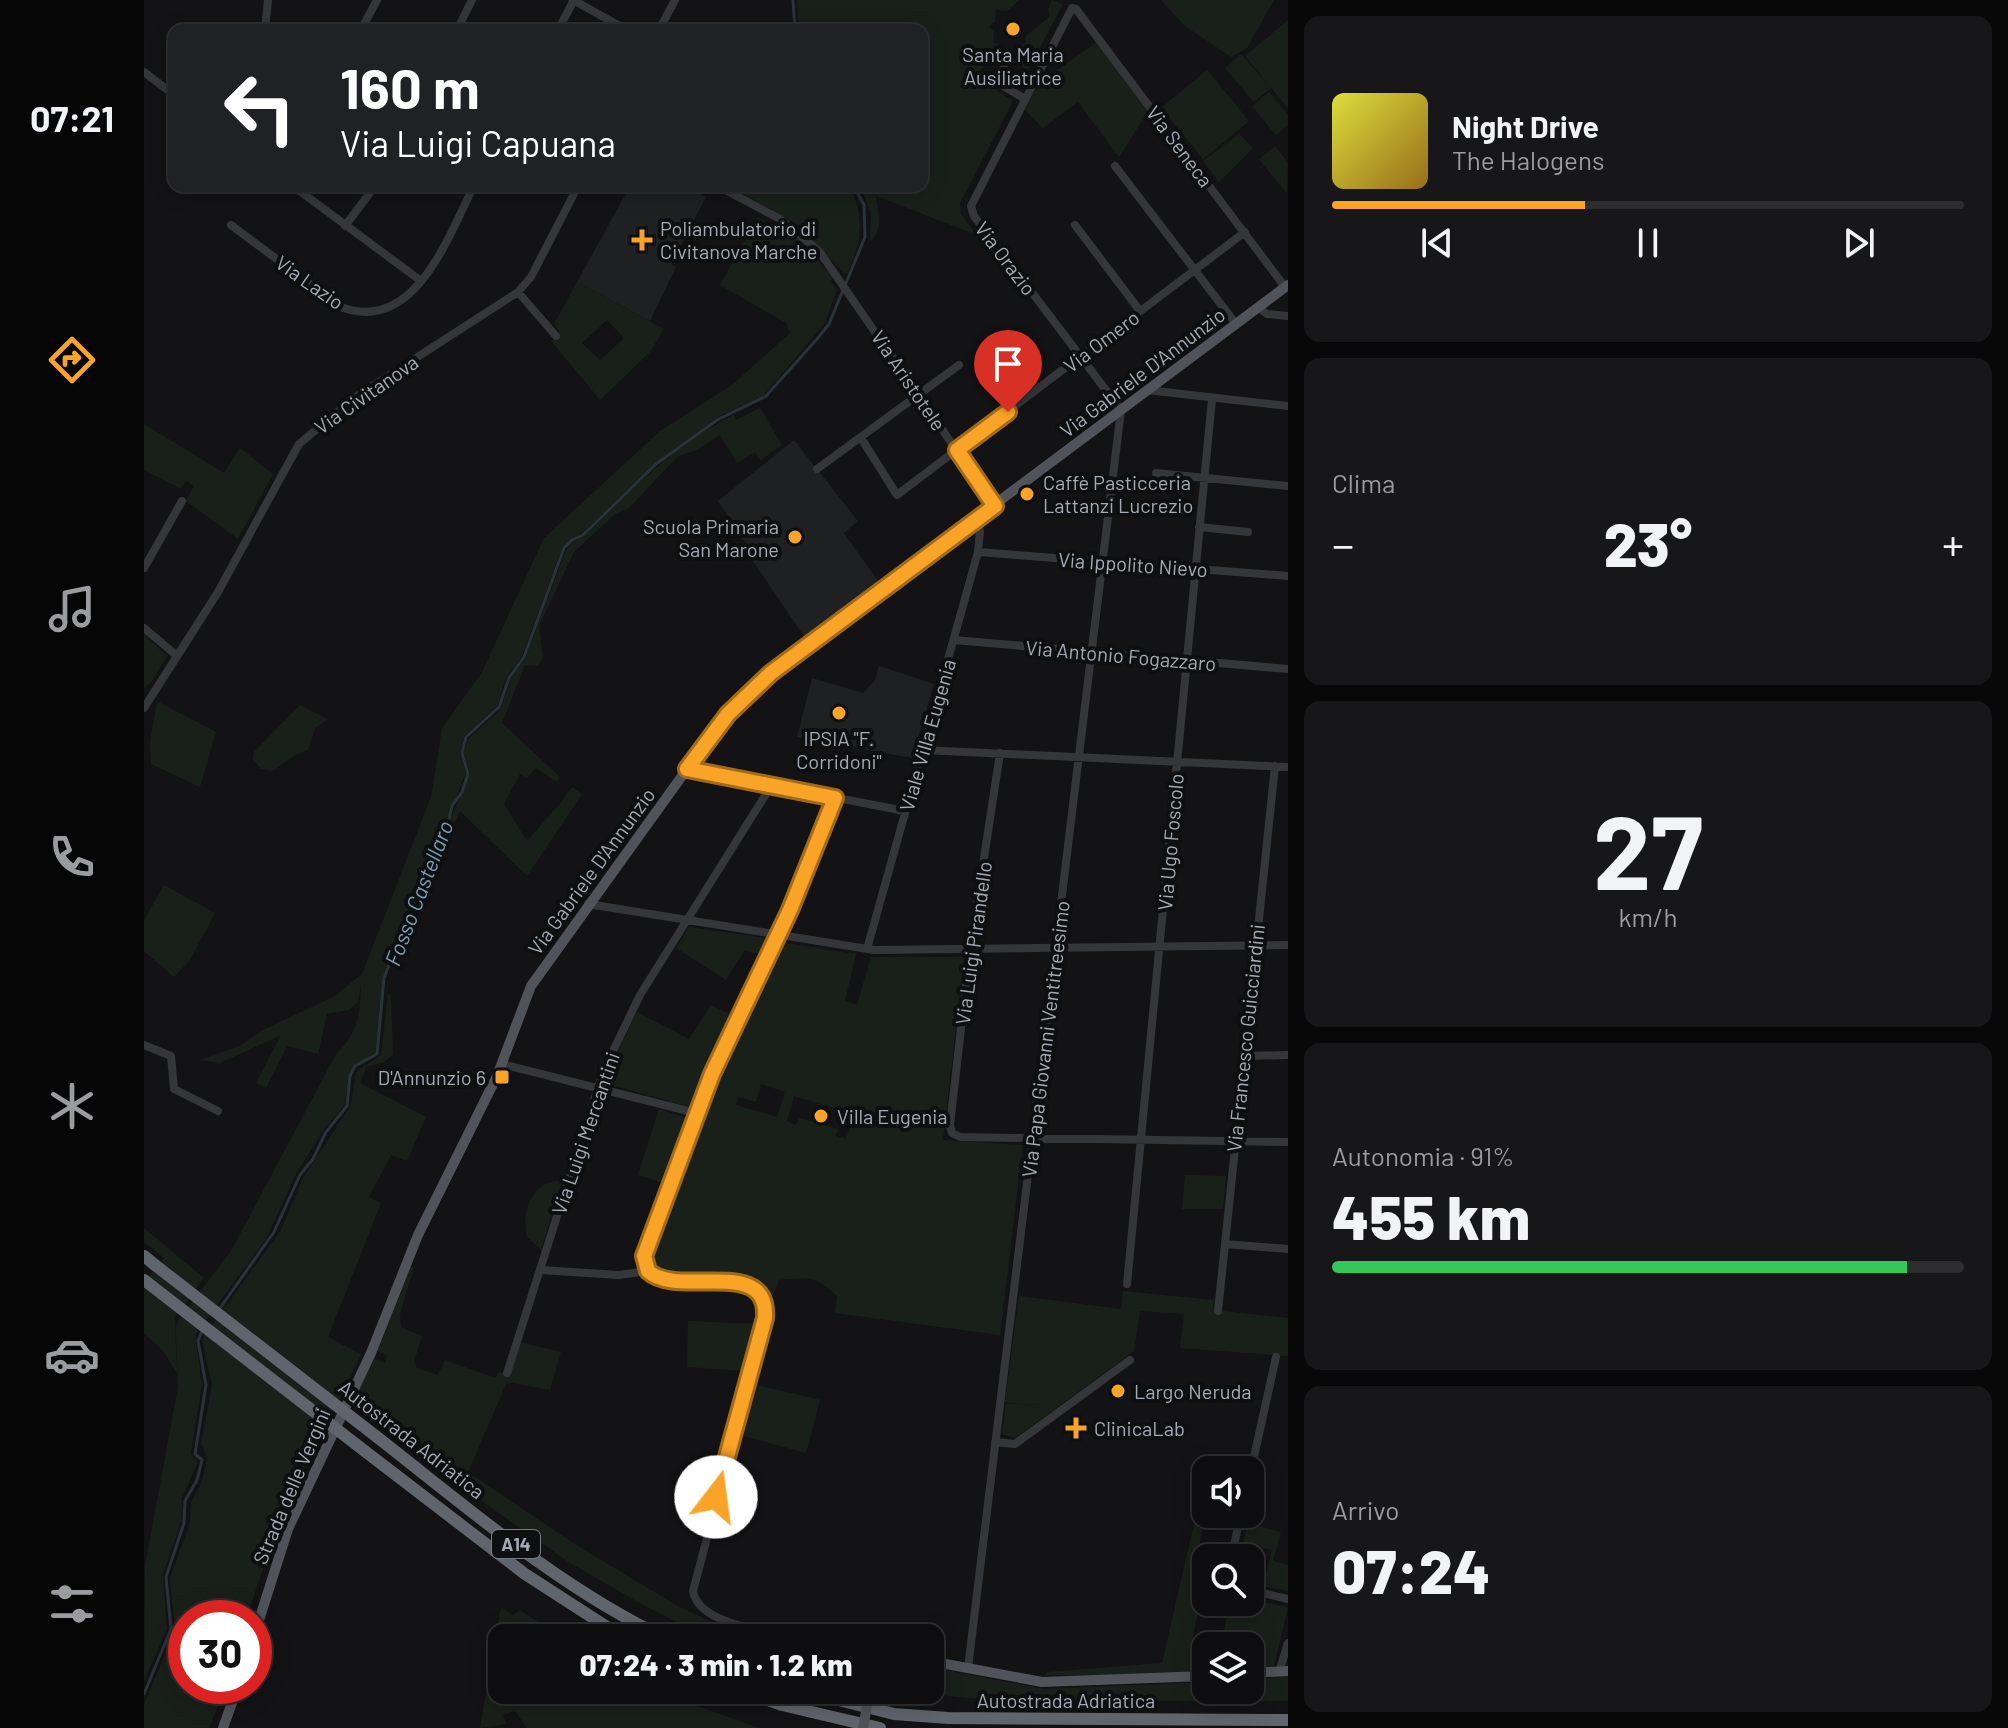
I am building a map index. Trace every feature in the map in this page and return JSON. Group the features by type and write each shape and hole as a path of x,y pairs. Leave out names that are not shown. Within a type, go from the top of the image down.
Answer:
{"highway":[{"name":"Autostrada Adriatica","path":"144,1256 541,1562 606,1607 638,1624"},
{"name":"Autostrada Adriatica","path":"144,1280 525,1574 602,1624"},
{"path":"779,1704 880,1728"},
{"name":"Autostrada Adriatica","path":"854,1704 894,1714 961,1719 1288,1720"}],"main road":[{"name":"Via Gabriele D'Annunzio","path":"371,1353 418,1235 502,1064 536,977 728,714 760,682 1121,410 1155,389 1287,286"},
{"name":"Strada delle Vergini","path":"265,1600 288,1529 371,1353"},
{"path":"944,1664 1042,1682 1192,1677"},
{"path":"1264,1673 1284,1672"},
{"path":"223,1728 232,1704"},
{"path":"863,1728 867,1704"}],"street":[{"path":"266,24 268,0"},
{"path":"364,24 377,0"},
{"path":"460,24 472,0"},
{"path":"561,24 574,0 616,24"},
{"path":"662,24 675,0"},
{"name":"Via Orazio","path":"1073,8 971,206 974,216 1121,410"},
{"name":"Via Seneca","path":"1073,8 1287,286"},
{"path":"1005,62 1000,84 1025,99"},
{"path":"144,72 168,90"},
{"path":"1115,166 1236,324"},
{"path":"301,192 421,281"},
{"path":"345,226 370,192"},
{"name":"Via Lazio","path":"231,225 333,302 352,311 385,311 405,299 421,281 471,192"},
{"name":"Via Civitanova","path":"144,708 218,592 287,462 311,431 354,398 518,292 531,277 575,192"},
{"name":"Via Aristotele","path":"729,192 790,225 810,242 837,274 995,506"},
{"path":"1075,225 1140,311"},
{"name":"Via Omero","path":"861,438 896,495 1245,232"},
{"path":"518,292 556,336"},
{"path":"1258,307 1267,314 1288,316"},
{"path":"817,469 959,365"},
{"path":"1155,389 1212,399 1288,406"},
{"name":"Via Ugo Foscolo","path":"1127,1284 1212,399"},
{"name":"Via Papa Giovanni Ventitreesimo","path":"968,1668 1121,410"},
{"path":"1156,473 1288,486"},
{"path":"144,568 182,501"},
{"name":"Viale Villa Eugenia","path":"867,949 978,552 980,531 975,521"},
{"path":"1199,527 1248,532"},
{"name":"Via Ippolito Nievo","path":"978,552 1288,576"},
{"path":"144,628 176,655"},
{"name":"Via Antonio Fogazzaro","path":"954,640 1288,669"},
{"path":"923,750 1288,767"},
{"name":"Via Luigi Pirandello","path":"1000,753 970,950 950,1125 952,1133 960,1137 1032,1139"},
{"name":"Via Francesco Guicciardini","path":"1218,1311 1253,946 1275,766"},
{"path":"687,769 905,811"},
{"name":"Via Luigi Mercantini","path":"507,1373 597,1088 631,1013 771,786"},
{"path":"648,1271 646,1248 696,1113 728,1035 778,935 835,798"},
{"path":"588,904 867,949 1288,945"},
{"path":"144,1045 171,1056 174,1089 218,1111"},
{"path":"1243,1056 1288,1055"},
{"path":"502,1064 696,1113"},
{"path":"1032,1139 1288,1142"},
{"path":"1225,1244 1288,1249"},
{"path":"540,1270 619,1275 648,1271 665,1281 743,1283 763,1296 765,1318 693,1591 698,1606 711,1616 746,1624"},
{"path":"1254,1456 1276,1357"},
{"path":"995,1442 1015,1444 1130,1360"},
{"path":"1264,1593 1288,1599"},
{"path":"1284,1672 1288,1643"}],"shaded area":[{"path":"797,0 1019,0 1007,11 996,10 995,21 989,26 994,32 993,42 999,44 991,57 995,58 974,75 1013,101 960,203 961,214 977,235 876,196 879,226 870,242 871,214 862,192 928,192 928,24 798,24"},
{"path":"1052,0 1063,4 1027,72 1018,60 1021,60 1020,44 1024,45 1026,36 1050,16 1048,9"},
{"path":"1161,0 1274,0 1247,48 1231,57 1185,26"},
{"path":"1288,20 1288,108 1271,88 1254,102 1225,68 1241,54 1270,87 1245,56"},
{"path":"1097,42 1149,110 1119,157 1078,102 1043,128 1025,110 1039,83"},
{"path":"1207,70 1249,121 1203,159 1161,108"},
{"path":"1269,92 1288,115 1288,125 1276,135 1252,106"},
{"path":"1239,134 1253,148 1219,182 1203,161"},
{"path":"1275,146 1288,162 1287,194 1259,159"},
{"name":"Poliambulatorio di Civitanova Marche","path":"627,192 697,192 706,197 671,264 676,267 650,321 577,282"},
{"path":"740,192 852,192 858,209 860,230 856,252 846,275 795,223"},
{"path":"758,217 772,225 774,222 800,239 833,278 831,281 837,289 825,323 764,395 718,417 655,463 582,533 562,548 522,656 506,678 497,706 464,736 460,754 466,773 384,975 375,1053 352,1069 344,1106 324,1129 295,1176 266,1239 195,1335 202,1384 191,1454 198,1462 182,1498 181,1522 163,1575 167,1629 144,1681 145,1566 178,1387 175,1331 179,1319 231,1251 336,1054 354,1030 359,1014 361,984 358,1002 349,1010 327,1014 318,1054 287,1046 266,1088 256,1083 281,1035 220,1063 200,1060 240,1046 263,1030 335,996 362,974 431,797 442,728 482,672 544,538 660,431 732,385 790,333 786,323 720,285"},
{"path":"577,282 664,329 650,352 600,400 551,341 560,332 554,324","holes":["607,320 624,338 600,360 582,343"]},
{"path":"760,408 782,445 761,460 755,452 737,463 720,435 697,450 678,456 629,508 614,515 574,552 539,626 543,658 538,666 525,665 502,723 560,777 557,782 536,768 527,778 520,774 504,804 527,841 572,787 582,794 527,876 460,811 446,843 435,856 470,773 464,753 468,739 500,710 511,679 525,659 566,550 692,440 734,415 736,420"},
{"path":"144,424 224,473 240,448 273,474 238,539 186,501 194,486 186,481 181,489 144,470"},
{"name":"Scuola Primaria San Marone","path":"794,440 858,521 844,533 880,584 806,639 742,545 745,542 718,501"},
{"path":"144,634 167,656 152,681 144,688"},
{"path":"879,666 934,684 912,758 797,737 812,678 863,693 875,680"},
{"path":"157,701 216,732 200,787 151,764 150,742"},
{"path":"300,705 328,719 315,728 308,750 295,755 273,771 261,769 253,759 254,752"},
{"path":"164,885 215,913 190,960 174,977 144,951 144,920"},
{"path":"689,927 766,938 768,941 762,954 744,951 726,980 676,948"},
{"path":"786,943 856,954 845,1001 857,1005 871,957 964,957 943,1140 1023,1145 1000,1335 835,1313 837,1296 810,1279 779,1280 773,1296 761,1283 670,1277 650,1266 651,1255 703,1113 710,1110 720,1069 730,1045 735,1045 740,1035 737,1028 778,947","holes":["761,1084 785,1092 777,1117 736,1105 739,1097 756,1102","794,1096 853,1114 846,1139 836,1136 838,1129 799,1118 796,1125 787,1121"]},
{"path":"388,993 391,995 393,1054 384,1062 366,1067 360,1083 426,1117 407,1161 391,1155 369,1197 381,1203 328,1337 361,1354 284,1516 253,1600 172,1600 170,1578 190,1523 191,1502 201,1484 207,1459 201,1443 212,1385 202,1339 281,1230 303,1178 351,1105 356,1072 381,1055"},
{"path":"711,1005 731,1015 691,1107 603,1083 637,1012 689,1039"},
{"path":"659,1109 686,1118 663,1183 638,1175"},
{"path":"1185,1175 1226,1176 1223,1209 1182,1209"},
{"path":"562,1181 541,1250 527,1237 528,1208 536,1191 543,1185"},
{"path":"144,1228 204,1278 175,1318 178,1375 164,1352 144,1333 144,1283 164,1258 144,1242"},
{"path":"411,1267 414,1267 400,1314 401,1327 422,1336 414,1362 417,1368 438,1375 445,1360 495,1378 499,1372 508,1375 520,1342 561,1352 550,1390 507,1382 468,1472 573,1543 676,1605 716,1624 680,1624 567,1561 462,1487 353,1401 374,1359 385,1363 387,1355 377,1351"},
{"path":"1123,1291 1214,1300 1213,1310 1288,1318 1288,1356 1180,1348 1184,1314 1140,1311 1134,1351 1015,1438 1002,1434 1006,1403 1053,1408 1005,1402 1019,1296 1121,1309"},
{"path":"688,1321 759,1324 746,1371 687,1367"},
{"path":"754,1384 820,1400 806,1453 740,1435"},
{"path":"1193,1528 1203,1528 1199,1544 1192,1544 1192,1616 1197,1616 1192,1632 1192,1672 1045,1675 1047,1672 1162,1663"},
{"path":"1246,1528 1264,1528 1281,1532 1273,1561 1288,1565 1288,1591 1264,1586 1272,1550 1264,1548 1264,1544 1243,1544"},
{"path":"1264,1602 1288,1607 1274,1667 1264,1667 1264,1632 1224,1632 1227,1616 1264,1616"},
{"path":"501,1607 513,1615 520,1610 542,1624 498,1624"},
{"path":"168,1647 168,1704 219,1704 209,1728 144,1728 144,1704"},
{"path":"944,1670 1044,1689 1192,1683 1192,1701 998,1701 944,1695"},
{"path":"1288,1676 1288,1701 1264,1701 1264,1679"},
{"path":"488,1682 488,1704 692,1704 759,1728 527,1728 515,1711 503,1715 507,1724 480,1728"}],"waterway":[{"name":"Fosso Castellaro","path":"793,0 795,24"},
{"name":"Fosso Castellaro","path":"218,1311 274,1232 300,1175 313,1159 326,1132 347,1106 350,1076 355,1066 377,1054 384,978 433,854 447,829 452,806 462,792 468,774 462,753 466,737 499,707 509,678 524,657 564,548 583,535 656,464 717,420 766,396 817,339 829,324 865,237 864,205 857,192"},
{"name":"Fosso Castellaro","path":"144,1694 171,1629 166,1577 184,1523 185,1501 197,1480 202,1460 195,1454 206,1385 198,1341 203,1329"}],"place":[{"name":"Santa Maria Ausiliatrice","path":"1013,29"},
{"name":"Poliambulatorio di Civitanova Marche","path":"642,240"},
{"name":"Caffè Pasticceria Lattanzi Lucrezio","path":"1027,494"},
{"name":"Scuola Primaria San Marone","path":"795,537"},
{"name":"IPSIA \"F. Corridoni\"","path":"839,713"},
{"name":"D'Annunzio 6","path":"502,1077"},
{"name":"Villa Eugenia","path":"821,1116"},
{"name":"Largo Neruda","path":"1118,1391"},
{"name":"ClinicaLab","path":"1076,1428"}],"route":[{"path":"716,1497 765,1318 765,1302 760,1292 743,1283 665,1281 651,1275 645,1267 644,1256 690,1128 728,1035 790,910 835,798 687,769 728,714 771,673 995,506 957,450 1008,412"}]}
